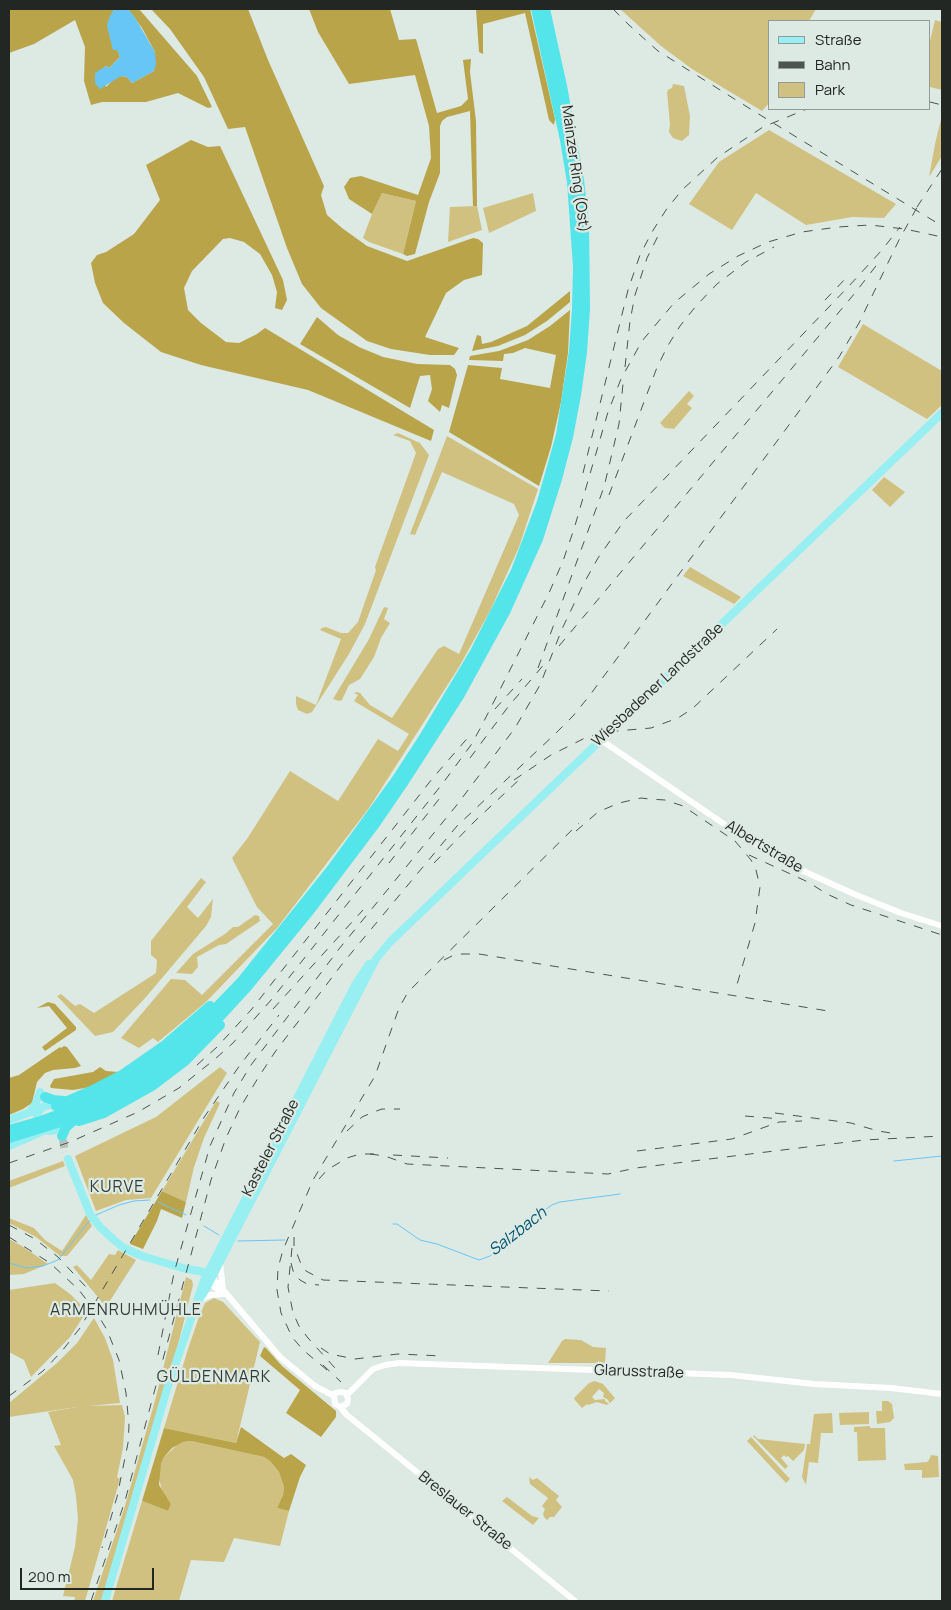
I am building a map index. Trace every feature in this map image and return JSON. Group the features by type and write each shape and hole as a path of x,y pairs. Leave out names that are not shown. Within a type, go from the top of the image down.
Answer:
{"highway":[{"name":"Mainzer Ring (Ost)","path":"536,9 565,140 572,190 577,258 577,309 574,351 554,478"},
{"name":"Mainzer Ring (Ost)","path":"545,9 564,94 579,180 586,266 583,335 576,395 554,478"},
{"path":"9,1138 59,1123 102,1100 175,1048 244,984 338,875 403,783 477,664 523,574 554,478"},
{"path":"49,1100 67,1100 95,1089 122,1075 165,1045 223,995 244,984"},
{"path":"56,1133 72,1122 104,1113 135,1096 185,1061 230,1013 244,984"},
{"path":"9,1130 102,1100"}],"main road":[{"name":"Wiesbadener Landstraße","path":"355,992 376,959 408,924 942,413"},
{"name":"Kasteler Straße","path":"105,1601 168,1386 194,1308 355,992"},
{"path":"9,1120 47,1105 49,1100"},
{"path":"30,1112 36,1103 49,1100"},
{"path":"49,1100 60,1109 63,1116 56,1133"},
{"path":"41,1108 37,1116 38,1122 41,1126 56,1133"},
{"path":"9,1146 28,1138 47,1133 56,1133"},
{"path":"67,1155 90,1214 108,1236 130,1251 190,1270 208,1279"},
{"path":"190,1270 217,1262"},
{"name":"Kasteler Straße","path":"194,1308 201,1299 208,1279"}],"street":[{"name":"Albertstraße","path":"601,740 743,837 801,870 861,897 942,926"},
{"path":"217,1262 225,1294"},
{"path":"208,1279 225,1294 280,1357 314,1386 334,1396"},
{"path":"201,1299 225,1294"},
{"name":"Glarusstraße","path":"347,1394 373,1369 385,1364 398,1364 731,1375 814,1384 883,1387 942,1394"},
{"path":"340,1392 347,1394 348,1399 343,1405 334,1402 334,1396 340,1392"},
{"name":"Breslauer Straße","path":"343,1405 354,1420 575,1601"}],"green space":[{"path":"620,9 816,9 810,20 768,20 768,104 762,111 692,69 661,46"},
{"path":"935,20 942,22 942,90 931,87 931,37"},
{"path":"673,84 684,86 690,116 689,135 682,141 673,138 669,132 667,92 672,88"},
{"path":"942,115 942,156 929,177 935,144"},
{"path":"769,130 896,204 884,218 852,217 806,225 756,193 732,230 689,204 719,162"},
{"path":"382,193 416,201 403,254 363,238"},
{"path":"533,193 536,211 489,233 483,208"},
{"path":"477,206 482,230 448,242 450,207"},
{"path":"863,324 942,371 942,405 927,419 838,367"},
{"path":"689,391 694,396 687,404 692,408 674,429 665,428 660,423"},
{"path":"398,433 420,443 429,455 365,624 349,654 312,712 307,714 298,710 296,696 316,705 341,639 320,630 326,627 341,633 348,633 358,622 376,570 375,567 416,453 410,441 393,435"},
{"path":"447,436 538,489 519,547 490,611 459,667 369,808 277,928 206,1002 158,1042 153,1038 139,1048 121,1038 171,979 185,980 202,995 273,924 257,907 232,858 247,839 290,771 338,801 378,739 398,751 409,734 354,701 358,695 354,693 360,693 370,705 392,718 438,649 444,646 459,654 519,515 514,504 442,472 415,535 410,534"},
{"path":"884,477 905,492 890,507 872,490"},
{"path":"690,567 741,597 734,604 683,576"},
{"path":"384,607 388,608 384,619 390,623 381,638 374,657 360,679 349,685 342,700 333,699 369,639"},
{"path":"201,878 206,882 187,907 198,918 213,899 211,917 206,926 146,997 113,1032 95,1036 57,996 61,994 75,1006 80,1004 94,1013 156,973 157,960 151,955 151,941"},
{"path":"255,915 259,916 260,921 226,944 219,945 197,957 198,967 192,974 176,973 193,954 233,927 238,927"},
{"path":"220,1067 227,1073 151,1198 126,1200 96,1211 75,1156 156,1117"},
{"path":"216,1101 220,1103 204,1138 194,1167 186,1202 162,1191"},
{"path":"63,1161 65,1166 9,1188 9,1181"},
{"path":"86,1215 92,1226 67,1256 60,1256 36,1237 9,1223 9,1218 34,1228 45,1240 62,1251"},
{"path":"9,1239 48,1264 24,1274 9,1275"},
{"path":"118,1250 136,1260 106,1307 73,1267 77,1265 91,1280 109,1254 115,1255"},
{"path":"186,1277 192,1280 193,1285 179,1341 101,1601 93,1601 125,1506 156,1397"},
{"path":"55,1283 70,1294 87,1311 70,1337 31,1377 24,1360 9,1352 9,1290"},
{"path":"214,1298 223,1302 260,1342 236,1443 164,1428 199,1317 205,1303"},
{"path":"94,1318 105,1338 113,1360 120,1403 89,1406 122,1405 125,1417 123,1448 117,1477 120,1479 85,1601 74,1601 75,1597 63,1596 75,1547 78,1519 76,1496 73,1480 54,1446 61,1445 48,1412 77,1407 9,1417 9,1403 57,1363 77,1343"},
{"path":"565,1339 581,1340 593,1347 606,1348 605,1363 548,1363"},
{"path":"595,1381 603,1384 615,1398 610,1403 603,1397 604,1393 599,1389 592,1397 595,1400 605,1399 609,1404 597,1402 587,1404 582,1408 574,1399 589,1383"},
{"path":"882,1401 888,1401 892,1404 894,1418 890,1422 877,1424 876,1411 882,1411"},
{"path":"869,1412 869,1424 840,1425 839,1413"},
{"path":"832,1413 833,1433 821,1433 818,1463 809,1462 806,1485 802,1477 807,1444 810,1444 814,1414"},
{"path":"870,1426 870,1428 885,1428 886,1460 858,1461 857,1432 854,1432 854,1427"},
{"path":"754,1435 758,1439 805,1444 804,1450 793,1461 784,1455 781,1458 788,1466 785,1469"},
{"path":"751,1437 790,1479 786,1483 747,1441"},
{"path":"191,1441 264,1457 270,1461 279,1472 284,1487 283,1495 277,1508 289,1511 280,1546 234,1538 224,1562 191,1560 179,1601 112,1601 142,1501 168,1511 171,1504 162,1491 159,1469 164,1457 177,1445"},
{"path":"931,1455 938,1456 939,1477 922,1478 922,1470 905,1470 904,1464 927,1462"},
{"path":"529,1477 533,1480 537,1478 559,1496 556,1500 562,1507 554,1517 550,1517 547,1520 544,1517 545,1509 542,1506 548,1498 530,1484"},
{"path":"507,1497 532,1516 539,1518 533,1525 502,1501"}],"shaded area":[{"path":"9,9 117,9 113,11 113,50 117,49 120,57 109,68 106,66 102,69 106,87 114,79 121,76 127,77 132,83 154,71 155,52 142,28 128,9 139,9 197,76 212,107 208,108 178,93 146,102 102,102 91,105 84,81 85,47 75,20 34,44 9,53"},
{"path":"151,9 248,9 268,60 324,186 321,195 327,215 367,246 407,261 473,238 483,243 482,275 464,280 446,293 425,337 459,348 454,355 430,355 391,349 367,341 321,308 302,284 287,248 245,127 228,129 204,77 170,29"},
{"path":"309,9 390,9 399,40 416,39 437,113 461,106 468,99 463,60 471,59 470,72 476,121 477,206 473,206 470,111 447,117 440,126 440,173 429,202 415,254 407,256 403,254 416,201 382,193 372,214 349,199 344,187 350,178 361,176 418,195 431,158 429,126 415,75 349,84 318,32"},
{"path":"476,9 530,9 555,119 554,125 549,120 525,13 483,24 483,54 479,52"},
{"path":"191,140 208,147 220,146 283,280 287,300 282,310 275,308 277,292 272,275 260,254 244,242 230,238 223,239 192,271 184,288 188,310 201,323 226,342 239,343 265,328 434,430 431,441 308,390 201,365 161,352 124,323 103,303 95,283 91,263 97,255 106,252 134,234 160,200 146,165"},
{"path":"570,291 570,302 547,321 525,335 498,346 472,351 477,335 481,336 482,344 527,326"},
{"path":"570,310 568,353 561,402 551,447 539,486 449,432 468,365 502,368 500,379 550,388 556,355 525,348 513,353 504,354 503,361 469,360 470,356 499,351 528,340"},
{"path":"317,317 338,335 359,347 383,357 417,364 450,365 455,369 457,375 449,408 442,405 440,412 428,401 432,389 430,375 420,376 410,408 300,344"},
{"path":"48,1002 55,1004 76,1027 76,1030 45,1051 42,1047 67,1028 49,1006 37,1008"},
{"path":"64,1046 67,1047 81,1066 45,1073 37,1082 32,1103 9,1115 9,1078 19,1075"},
{"path":"100,1067 106,1071 118,1072 91,1087 73,1090 51,1088 50,1086 54,1079 93,1072"},
{"path":"162,1191 186,1202 182,1218 161,1209 143,1249 130,1244"},
{"path":"264,1347 282,1366 336,1411 336,1417 321,1437 286,1413 300,1390 260,1356"},
{"path":"241,1427 284,1458 291,1454 306,1465 289,1511 277,1508 283,1495 284,1487 279,1472 270,1461 264,1457 191,1441 183,1442 172,1448 161,1464 159,1485 171,1504 168,1511 142,1501 164,1428 236,1443"}],"water":[{"path":"128,9 134,16 155,52 156,64 154,71 132,83 127,77 121,76 100,89 95,83 95,73 106,66 109,68 120,57 117,50 113,50 107,26 113,11"}],"waterway":[{"name":"Salzbach","path":"894,1161 942,1156"},
{"name":"Salzbach","path":"393,1224 397,1224 420,1240 437,1244 479,1260 497,1251 528,1222 552,1205 560,1202 620,1194"},
{"name":"Salzbach","path":"96,1215 119,1205 134,1201 150,1200"},
{"name":"Salzbach","path":"158,1202 186,1215"},
{"name":"Salzbach","path":"9,1263 27,1268 43,1266 58,1260 91,1219"},
{"name":"Salzbach","path":"204,1226 219,1235"},
{"name":"Salzbach","path":"238,1241 285,1240"}],"tunnel":[{"path":"63,1140 65,1152"}],"railway":[{"path":"613,9 658,51 942,226"},
{"path":"931,102 942,105"},
{"path":"583,473 628,290 640,255 652,232 682,190 718,157 763,127 805,110"},
{"path":"917,207 942,169"},
{"path":"91,1601 125,1501 211,1180 226,1138 240,1108 275,1052 343,963 457,826 554,735 590,695 839,357 859,323 899,240 920,202"},
{"path":"9,1163 70,1142 138,1112 179,1088 215,1059 233,1043 272,999 443,783 471,745 549,593 574,529 608,412 621,379 642,341 674,303 709,274 738,256 768,242 802,232 870,225 905,229 942,237"},
{"path":"158,1355 174,1273 210,1146 234,1093 251,1065 339,949 456,806 515,728 540,685 562,629 584,583 598,558 624,521 849,286 900,227"},
{"path":"625,367 635,295 647,258 661,230"},
{"path":"609,495 656,370 680,326 717,284 746,262 774,247"},
{"path":"559,646 879,262"},
{"path":"825,300 848,276"},
{"path":"538,668 604,487 619,424 623,384"},
{"path":"514,780 551,755 585,738 605,732 651,728 678,718 692,709 777,629"},
{"path":"470,758 508,707 546,662"},
{"path":"495,709 522,679"},
{"path":"197,1065 217,1047 251,1010 432,779 471,734"},
{"path":"434,863 521,778"},
{"path":"389,863 443,794"},
{"path":"576,831 598,812 619,803 641,798 665,800 683,806 735,841 751,860 756,870 760,887 755,923 736,988"},
{"path":"327,1370 303,1350 292,1337 281,1313 277,1290 278,1268 283,1250 313,1180 375,1076 399,1008 408,992 579,823"},
{"path":"749,855 808,882 827,894 851,905 942,935"},
{"path":"273,1009 363,910"},
{"path":"444,960 462,954 479,954 828,1011"},
{"path":"9,1396 43,1371 80,1328 205,1116 240,1065 279,1015"},
{"path":"347,1131 362,1117 371,1113 382,1109 400,1109"},
{"path":"775,1113 851,1123 891,1133"},
{"path":"745,1116 781,1119"},
{"path":"637,1151 732,1139 779,1122 802,1121"},
{"path":"370,1154 385,1156 407,1164 608,1174 636,1168 864,1140 942,1136"},
{"path":"319,1179 327,1170 347,1158 360,1154 376,1154"},
{"path":"393,1155 448,1158"},
{"path":"9,1225 35,1239 58,1257 86,1287"},
{"path":"9,1237 50,1263 79,1290 107,1330 119,1360 126,1393 129,1426 128,1443 117,1497 102,1548"},
{"path":"294,1237 294,1246 301,1264 306,1271 323,1280 609,1291"},
{"path":"292,1248 288,1287 293,1313 299,1326 308,1338 335,1368"},
{"path":"291,1263 294,1274 300,1280 307,1284 319,1285"},
{"path":"321,1348 330,1354 355,1359 398,1354 443,1356"},
{"path":"323,1365 341,1382"}],"district":[{"name":"KURVE","path":"117,1188"},
{"name":"ARMENRUHMÜHLE","path":"126,1311"},
{"name":"GÜLDENMARK","path":"214,1378"}]}
